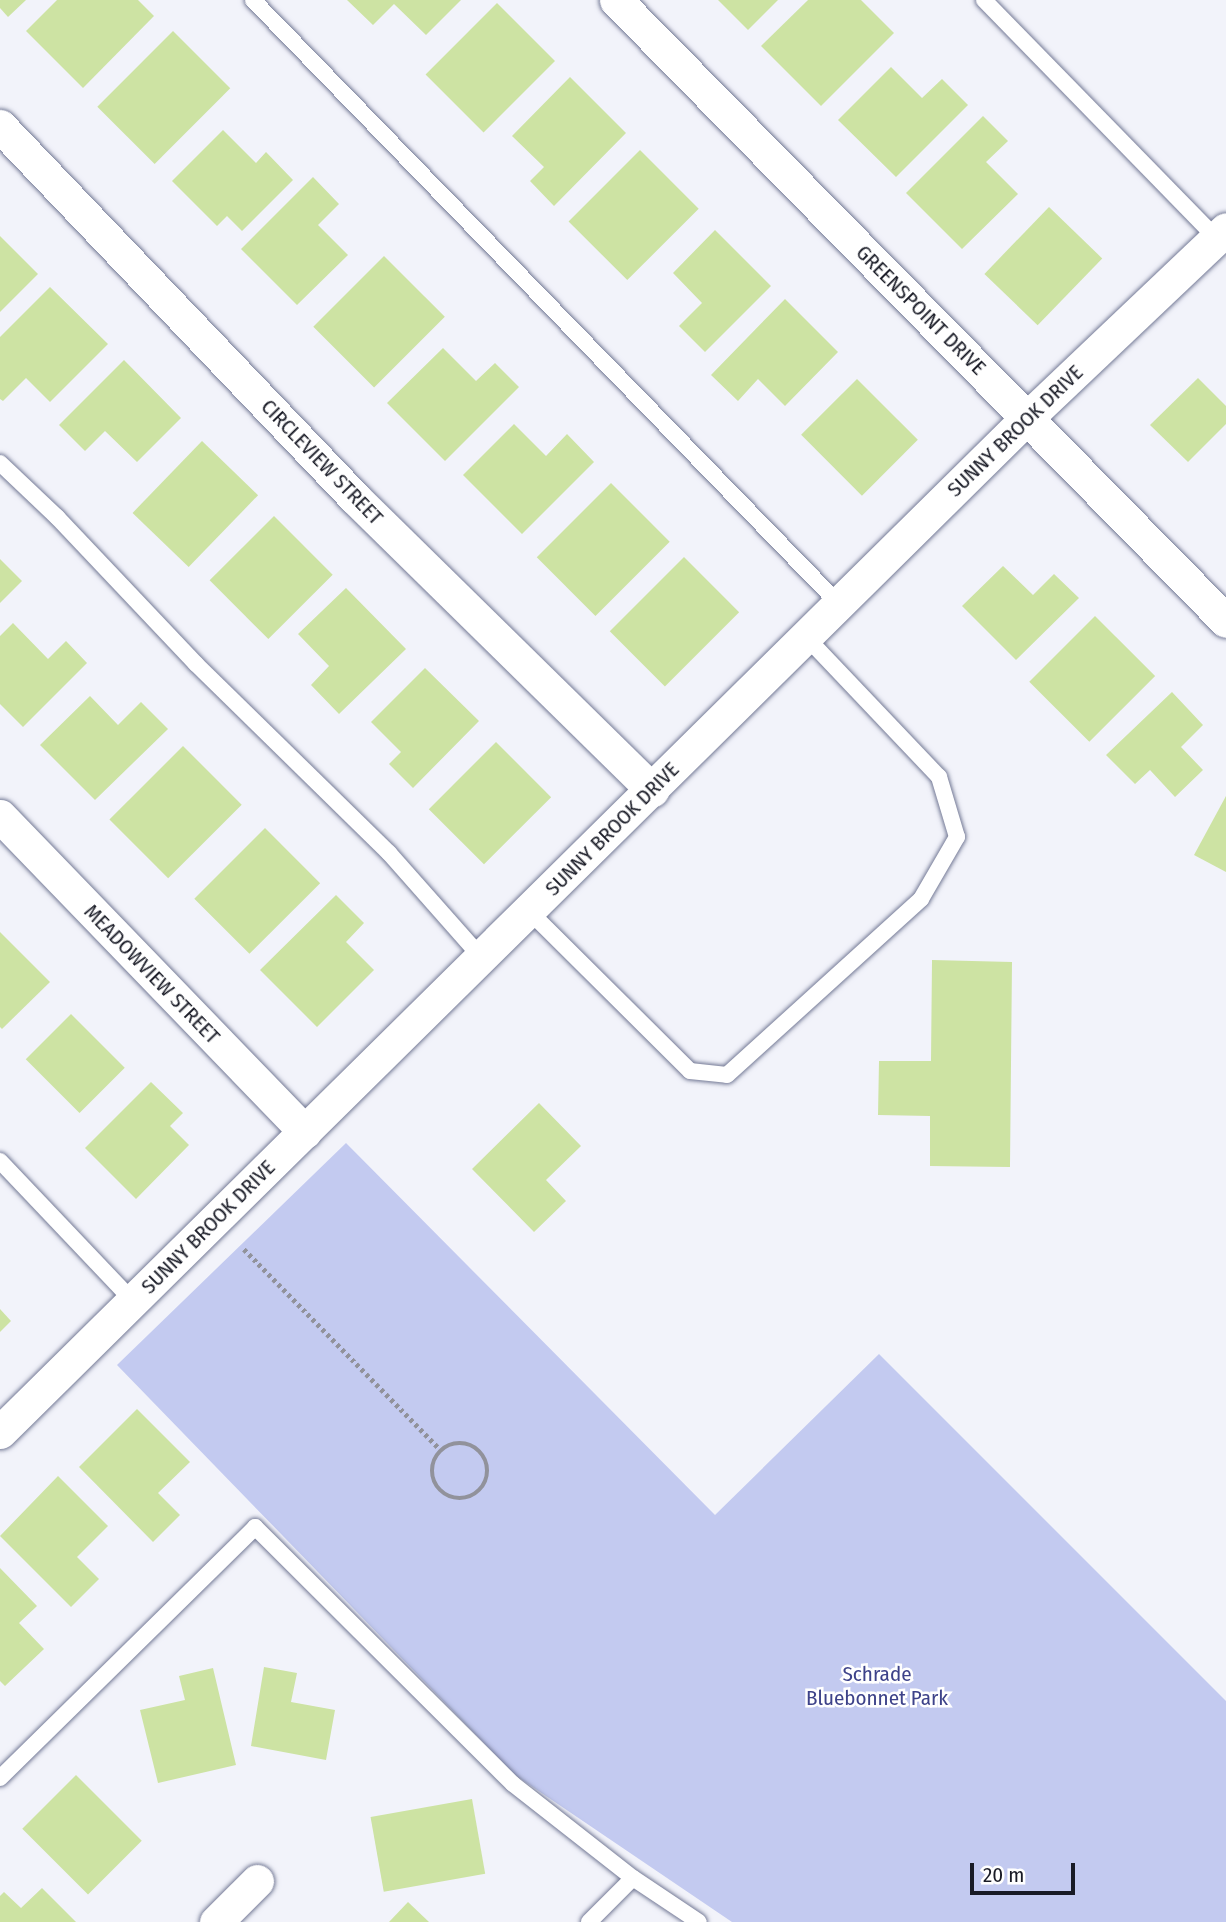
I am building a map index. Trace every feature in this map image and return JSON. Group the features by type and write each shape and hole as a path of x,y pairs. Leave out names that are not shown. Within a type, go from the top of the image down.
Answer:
{"street":[{"name":"GREENSPOINT DRIVE","path":"616,0 1226,621"},
{"name":"CIRCLEVIEW STREET","path":"0,126 355,498 652,790"},
{"name":"SUNNY BROOK DRIVE","path":"0,1432 1027,418 1221,234"},
{"name":"MEADOWVIEW STREET","path":"0,816 305,1132"},
{"path":"216,1922 257,1881"}],"lane":[{"path":"253,0 839,604"},
{"path":"984,0 1221,234"},
{"path":"0,463 57,517 195,664 389,853 482,958"},
{"path":"529,911 690,1071 727,1075 920,899 957,837 939,777 806,637"},
{"path":"0,1161 133,1301"},
{"path":"0,1778 255,1527 513,1784 633,1878 699,1922"},
{"path":"589,1922 633,1878"}],"path":[{"path":"244,1249 441,1450"},
{"path":"458,1443 476,1447 483,1454 489,1471 482,1489 467,1499 449,1497 441,1492 435,1484 432,1466 441,1450 458,1443"}],"green space":[{"name":"Schrade Bluebonnet Park","path":"346,1143 715,1515 879,1354 1226,1701 1226,1922 732,1922 515,1775 117,1365"}],"building":[{"path":"0,0 26,0 8,17 0,8"},
{"path":"57,0 138,0 154,16 83,88 26,31"},
{"path":"347,0 461,0 426,35 394,4 373,25"},
{"path":"718,0 778,0 748,30"},
{"path":"808,0 861,0 894,33 821,106 761,46"},
{"path":"497,3 555,61 484,132 426,74"},
{"path":"173,31 230,88 155,164 97,107"},
{"path":"891,67 922,98 942,79 968,105 896,177 838,120"},
{"path":"570,77 626,133 554,206 530,181 544,167 512,136"},
{"path":"983,116 1008,141 986,162 1018,194 962,249 906,193"},
{"path":"223,130 256,163 266,152 293,180 242,231 227,216 217,226 172,181"},
{"path":"640,150 699,209 627,280 569,221"},
{"path":"313,177 339,204 318,225 348,255 297,305 241,249"},
{"path":"1049,207 1102,258 1038,325 984,274"},
{"path":"715,230 771,286 705,352 679,326 702,303 673,273"},
{"path":"0,236 38,274 0,312"},
{"path":"384,256 445,317 374,388 313,327"},
{"path":"50,287 108,344 50,402 26,378 3,401 0,399 0,337"},
{"path":"785,299 838,352 785,406 758,379 738,401 711,375"},
{"path":"443,348 476,381 495,363 519,387 445,461 387,403"},
{"path":"124,360 181,418 137,462 105,431 85,451 59,425"},
{"path":"1198,378 1226,406 1226,424 1188,462 1150,425"},
{"path":"857,379 918,440 862,496 801,435"},
{"path":"514,424 546,456 567,434 594,462 522,534 463,475"},
{"path":"202,441 258,495 189,567 133,513"},
{"path":"611,483 670,542 595,616 537,557"},
{"path":"274,516 333,575 268,639 210,580"},
{"path":"684,557 739,612 665,686 610,631"},
{"path":"0,559 22,581 0,603"},
{"path":"1003,566 1033,595 1054,574 1079,598 1016,660 962,606"},
{"path":"346,588 406,649 339,714 311,685 329,666 298,634"},
{"path":"1095,616 1155,676 1089,742 1029,682"},
{"path":"13,623 48,659 66,641 87,663 23,727 0,704 0,636"},
{"path":"425,668 479,721 413,788 389,764 401,752 371,722"},
{"path":"1172,692 1203,725 1181,747 1203,770 1175,797 1150,770 1135,784 1106,755"},
{"path":"90,696 118,725 141,702 168,729 95,800 40,745"},
{"path":"496,742 551,797 484,864 429,809"},
{"path":"183,746 242,805 168,878 109,820"},
{"path":"1226,796 1226,872 1194,855"},
{"path":"265,828 320,883 249,954 194,899"},
{"path":"336,895 364,923 346,942 374,970 317,1027 260,970"},
{"path":"0,932 50,982 2,1029 0,1027"},
{"path":"932,960 1012,962 1010,1167 930,1166 930,1116 878,1115 879,1061 931,1061"},
{"path":"71,1014 125,1068 79,1113 26,1059"},
{"path":"151,1082 183,1113 170,1126 189,1145 136,1199 85,1148"},
{"path":"539,1103 581,1146 546,1180 566,1201 534,1232 472,1169"},
{"path":"0,1309 11,1321 0,1332"},
{"path":"137,1409 190,1462 158,1493 180,1515 153,1542 79,1467"},
{"path":"58,1476 108,1526 77,1557 99,1579 71,1607 0,1536"},
{"path":"0,1568 37,1606 19,1623 44,1649 5,1686 0,1681"},
{"path":"264,1667 297,1673 291,1702 335,1710 326,1760 251,1746"},
{"path":"213,1668 236,1765 158,1783 140,1710 185,1700 179,1676"},
{"path":"76,1775 142,1841 88,1895 22,1829"},
{"path":"472,1799 485,1874 384,1892 371,1817"},
{"path":"42,1888 76,1922 0,1922 0,1896 4,1892 21,1908"},
{"path":"408,1902 429,1922 389,1922"}]}
